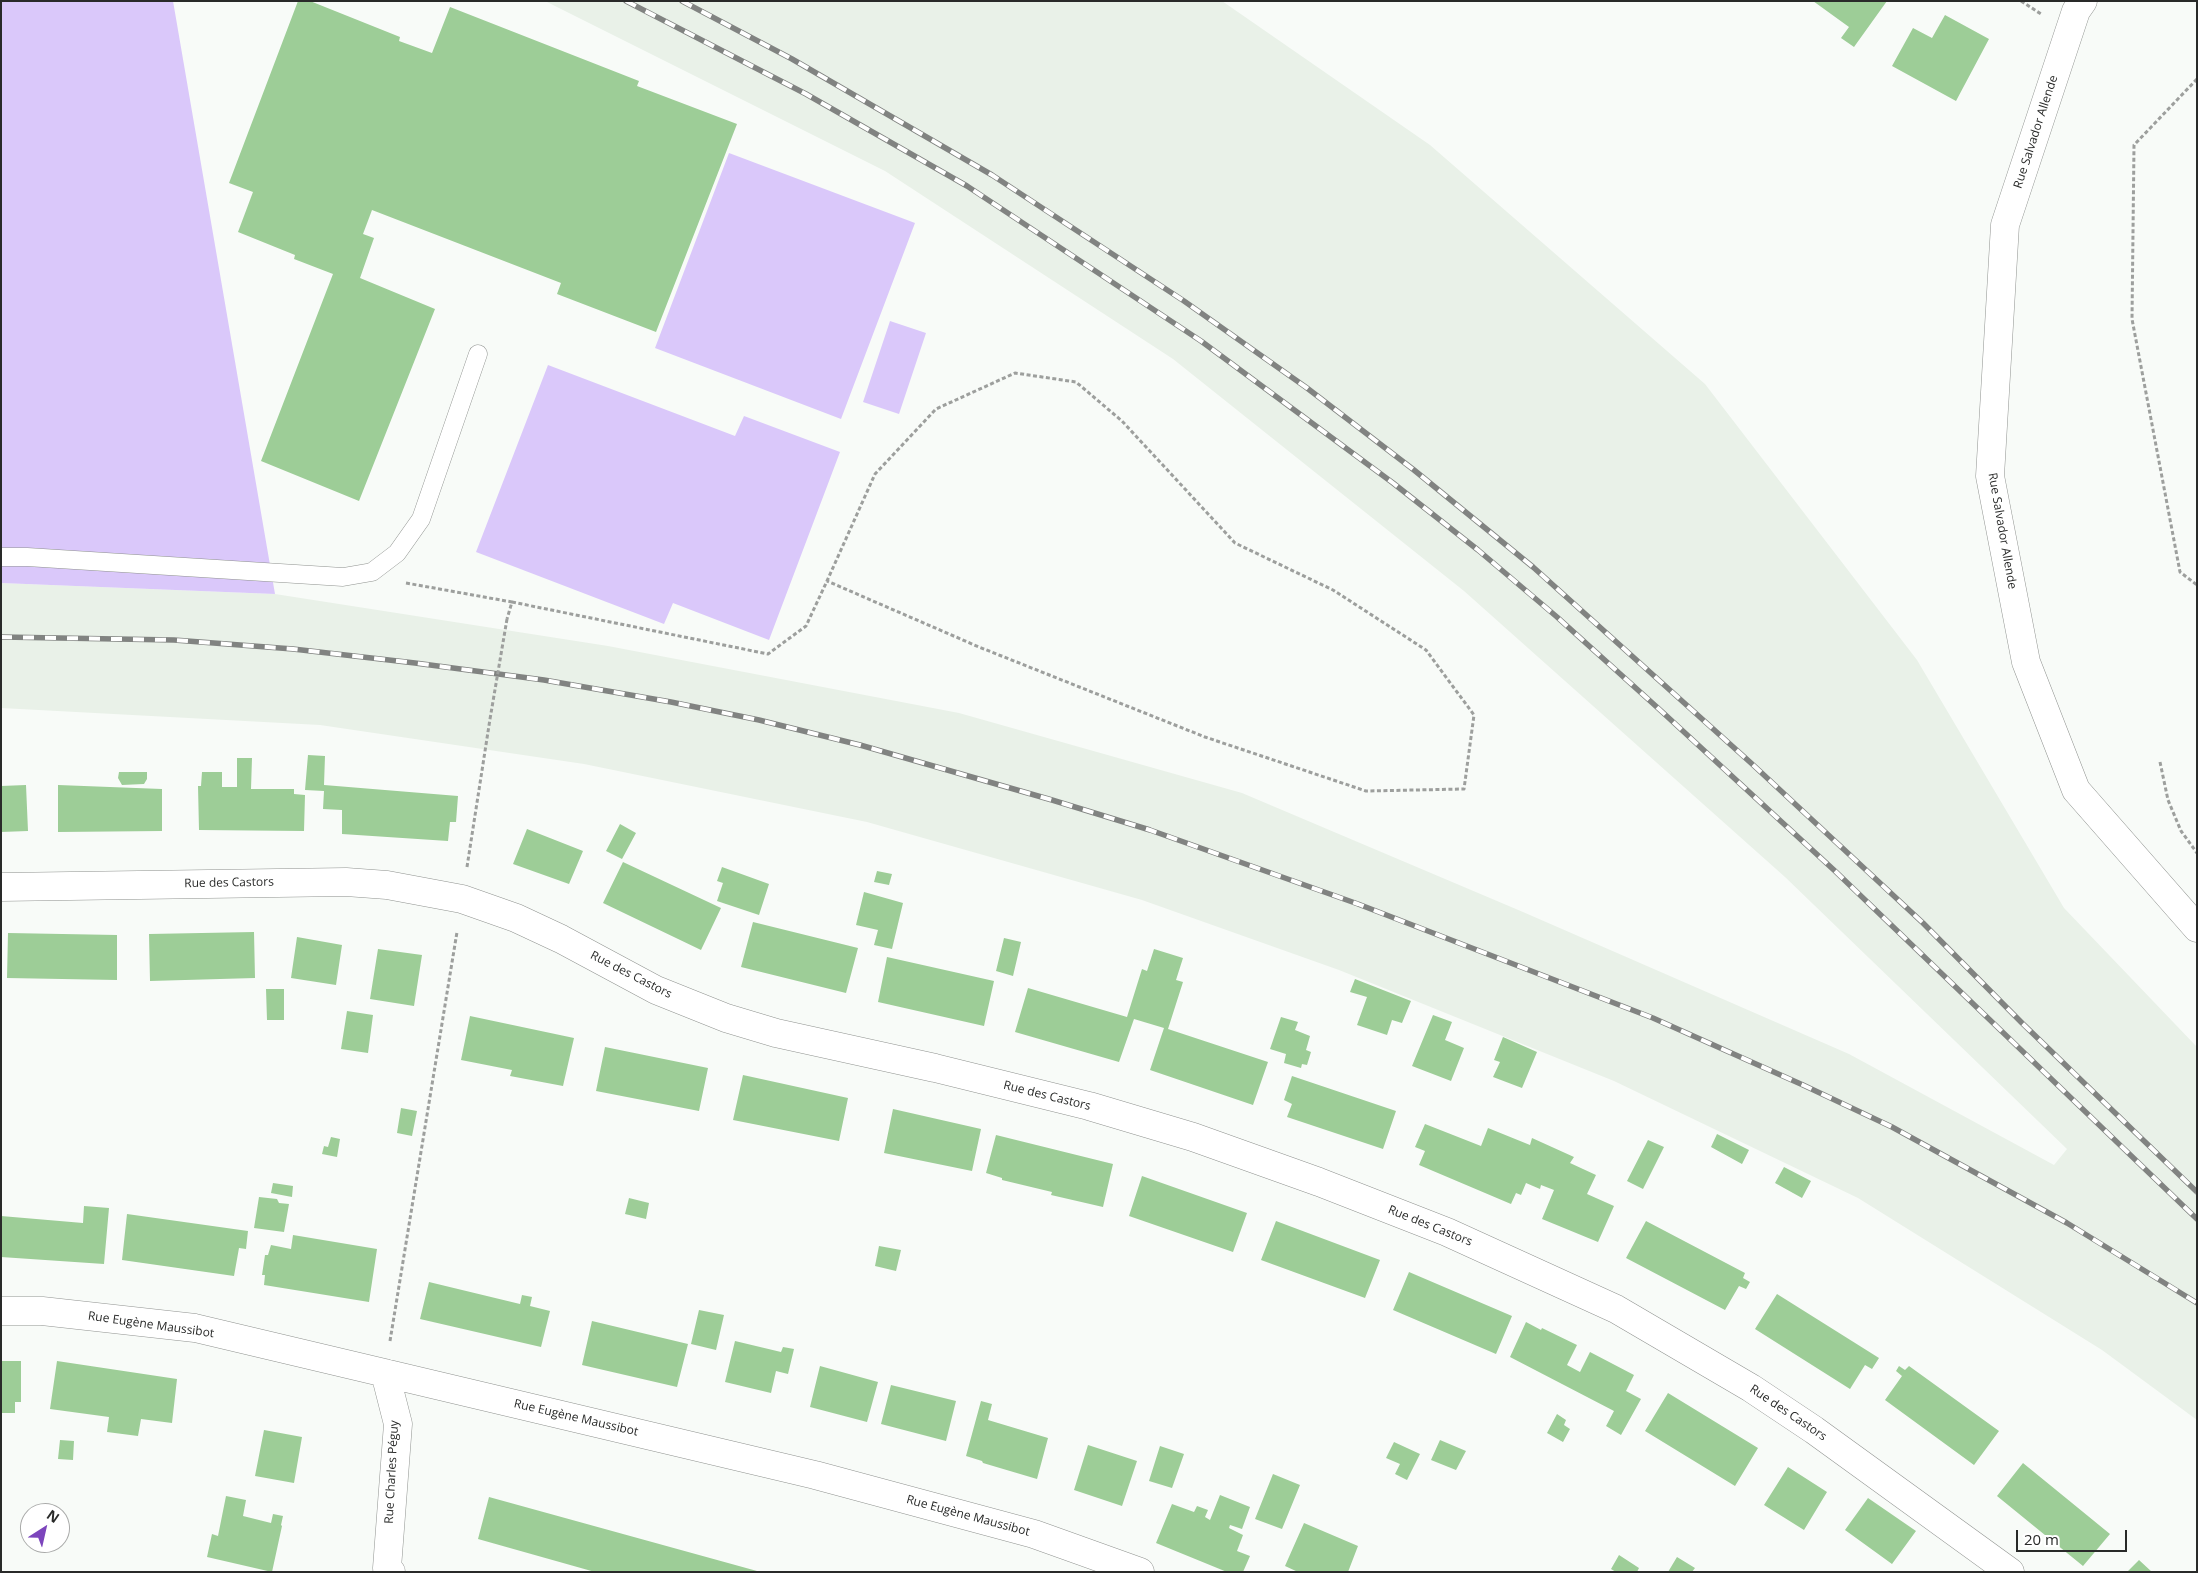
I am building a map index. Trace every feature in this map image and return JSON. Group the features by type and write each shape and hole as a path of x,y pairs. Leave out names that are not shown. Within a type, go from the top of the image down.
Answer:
{"street":[{"name":"Rue Salvador Allende","path":"2083,1 2076,12 2005,225 1990,476 2026,662 2076,790 2197,928"},
{"name":"Rue des Castors","path":"1,887 346,882 387,886 462,899 516,918 561,939 656,990 726,1018 776,1033 934,1068 1089,1106 1193,1137 1319,1182 1447,1232 1616,1309 1751,1388 1831,1441 2010,1572"},
{"name":"Rue Eugène Maussibot","path":"1,1311 42,1312 195,1328 825,1477 1034,1534 1140,1572"},
{"name":"Rue Charles Péguy","path":"385,1373 398,1424 387,1568 391,1572"}],"lane":[{"path":"1,557 27,557 344,577 372,572 397,553 421,519 478,354"}],"path":[{"path":"2197,79 2134,145 2132,319 2180,572 2197,585"},
{"path":"372,572 409,584 512,602 768,654 806,626 875,474 936,409 1015,373 1076,382 1122,420 1235,543 1333,590 1426,650 1474,715 1464,789 1366,791 1205,737 979,647 827,580"},
{"path":"385,1373 490,719 507,619 512,602"},
{"path":"2160,762 2168,800 2181,831 2197,853"}],"shaded area":[{"path":"1,1 173,1 275,594 1,583"},
{"path":"545,1 1222,1 1430,145 1705,384 1917,660 2064,908 2197,1047 2197,1420 2102,1350 1858,1198 1614,1081 1339,970 1142,900 867,822 584,764 320,725 1,708 1,583 275,594 608,646 959,713 1242,793 1523,912 1849,1054 2054,1165 2067,1149 1785,877 1464,591 1173,359 885,171"},
{"path":"729,153 915,223 841,419 655,348"},
{"path":"890,321 926,333 899,414 863,402"},
{"path":"548,365 735,436 744,416 840,452 769,640 673,603 664,624 476,552"}],"building":[{"path":"298,1 310,1 400,37 399,41 432,53 450,7 639,81 637,86 737,124 656,332 557,294 561,283 372,210 363,234 374,238 360,278 435,309 359,501 261,461 333,274 294,259 295,255 238,232 253,192 229,183"},
{"path":"1813,1 1887,1 1854,47 1841,38 1849,27"},
{"path":"1945,15 1989,39 1956,101 1892,66 1913,28 1932,38"},
{"path":"308,755 325,756 324,785 458,796 456,822 450,822 448,841 342,834 342,810 323,809 324,791 305,790"},
{"path":"237,758 252,758 251,789 294,789 294,794 305,795 304,831 199,830 198,786 201,786 202,772 222,772 222,787 237,787"},
{"path":"119,772 147,772 147,779 144,784 122,785 118,778"},
{"path":"26,785 28,831 1,832 1,786"},
{"path":"58,785 162,789 162,831 58,832"},
{"path":"620,824 636,833 622,859 606,851"},
{"path":"527,829 583,851 569,884 513,864"},
{"path":"623,862 721,908 701,950 603,903"},
{"path":"722,867 769,884 759,915 717,901 723,883 717,881"},
{"path":"877,871 892,874 889,885 874,882"},
{"path":"864,892 903,903 892,949 874,945 878,930 856,925"},
{"path":"753,922 858,948 846,993 741,967"},
{"path":"254,932 255,978 150,981 149,934"},
{"path":"8,933 117,935 117,980 7,978"},
{"path":"297,937 342,945 336,985 291,978"},
{"path":"1004,938 1021,942 1013,976 996,971"},
{"path":"378,949 422,955 414,1006 370,999"},
{"path":"1154,949 1183,958 1176,980 1183,982 1168,1029 1268,1062 1253,1105 1150,1070 1164,1028 1134,1019 1119,1062 1015,1032 1028,988 1127,1017 1142,969 1147,971"},
{"path":"887,957 994,981 984,1026 878,1002"},
{"path":"1355,979 1411,1001 1402,1023 1392,1020 1387,1035 1357,1025 1367,997 1350,992"},
{"path":"266,989 284,989 284,1020 267,1020"},
{"path":"347,1011 373,1015 368,1053 341,1049"},
{"path":"1433,1015 1452,1022 1445,1040 1464,1048 1451,1081 1412,1066"},
{"path":"470,1016 574,1038 563,1086 510,1076 512,1070 461,1060"},
{"path":"1281,1017 1298,1022 1295,1030 1310,1036 1306,1050 1311,1052 1307,1065 1302,1064 1301,1068 1284,1063 1286,1054 1270,1049"},
{"path":"1503,1037 1537,1052 1522,1088 1493,1077 1500,1062 1494,1060"},
{"path":"605,1047 708,1068 699,1111 596,1091"},
{"path":"743,1075 848,1098 839,1141 733,1120"},
{"path":"1292,1076 1396,1111 1383,1149 1287,1117 1292,1104 1284,1100"},
{"path":"401,1108 417,1111 412,1136 397,1133"},
{"path":"893,1109 981,1129 972,1171 884,1153"},
{"path":"1425,1124 1481,1146 1488,1128 1530,1145 1532,1138 1574,1157 1570,1163 1596,1175 1587,1194 1614,1206 1598,1242 1542,1219 1554,1190 1541,1185 1540,1189 1526,1183 1521,1195 1516,1193 1511,1204 1419,1165 1425,1151 1415,1147"},
{"path":"1717,1134 1749,1150 1742,1164 1711,1147"},
{"path":"996,1135 1113,1164 1103,1207 1051,1195 1052,1192 1002,1180 1002,1178 986,1173"},
{"path":"331,1137 340,1139 337,1157 322,1154 324,1146 328,1147"},
{"path":"1648,1140 1664,1147 1643,1189 1627,1181"},
{"path":"1784,1167 1811,1181 1802,1198 1775,1183"},
{"path":"1142,1176 1247,1213 1233,1252 1129,1216"},
{"path":"273,1183 293,1186 292,1197 271,1193"},
{"path":"259,1197 277,1199 279,1203 289,1204 284,1232 254,1228"},
{"path":"629,1198 649,1203 646,1219 625,1214"},
{"path":"84,1206 109,1208 104,1264 1,1257 1,1216 83,1223"},
{"path":"127,1214 248,1231 246,1249 239,1248 234,1276 122,1260"},
{"path":"1276,1221 1380,1260 1365,1298 1261,1260"},
{"path":"1646,1221 1745,1273 1743,1278 1750,1282 1746,1289 1739,1286 1725,1310 1626,1258"},
{"path":"293,1235 377,1249 369,1302 264,1285 265,1275 262,1275 265,1255 268,1255 271,1245 291,1249"},
{"path":"879,1246 901,1250 896,1271 875,1266"},
{"path":"1409,1272 1512,1316 1496,1354 1393,1310"},
{"path":"429,1282 520,1304 522,1295 532,1297 530,1306 550,1311 541,1347 420,1319"},
{"path":"1777,1294 1879,1358 1872,1369 1865,1365 1850,1389 1755,1329"},
{"path":"699,1310 724,1315 716,1350 691,1344"},
{"path":"592,1321 688,1344 677,1387 582,1365"},
{"path":"1526,1322 1577,1345 1567,1365 1580,1372 1590,1352 1634,1375 1626,1391 1641,1399 1621,1435 1606,1426 1614,1411 1510,1357"},
{"path":"735,1341 781,1352 783,1347 794,1349 788,1374 776,1371 771,1393 725,1382"},
{"path":"1,1361 21,1361 21,1402 15,1402 15,1413 1,1413"},
{"path":"57,1361 177,1379 172,1423 141,1419 138,1436 107,1432 109,1417 50,1409"},
{"path":"820,1366 878,1382 867,1422 810,1407"},
{"path":"1899,1366 1905,1370 1909,1366 1999,1431 1974,1465 1885,1400 1902,1376 1896,1371"},
{"path":"891,1385 956,1401 946,1441 881,1424"},
{"path":"1668,1393 1758,1448 1735,1486 1645,1431"},
{"path":"981,1401 992,1404 988,1420 1048,1438 1037,1479 966,1456"},
{"path":"1557,1414 1566,1420 1564,1425 1570,1429 1563,1442 1547,1433"},
{"path":"264,1430 302,1437 294,1483 255,1476"},
{"path":"60,1440 74,1441 73,1460 58,1459"},
{"path":"1440,1440 1466,1451 1456,1470 1431,1460"},
{"path":"1394,1442 1420,1454 1407,1480 1395,1474 1400,1464 1386,1458"},
{"path":"1088,1445 1137,1461 1122,1506 1074,1490"},
{"path":"1160,1446 1184,1454 1172,1488 1149,1481"},
{"path":"2023,1463 2110,1534 2083,1566 1997,1496"},
{"path":"1788,1467 1827,1492 1804,1530 1764,1505"},
{"path":"1273,1474 1300,1485 1282,1529 1255,1519"},
{"path":"1220,1495 1250,1507 1242,1529 1230,1525 1229,1528 1243,1535 1237,1551 1250,1556 1243,1572 1227,1572 1156,1543 1172,1504 1194,1512 1197,1506 1208,1510 1205,1517 1210,1520"},
{"path":"226,1496 246,1500 243,1516 271,1523 273,1514 283,1516 272,1572 207,1557 212,1534 218,1536"},
{"path":"489,1497 757,1572 595,1572 478,1539"},
{"path":"1868,1498 1916,1531 1892,1564 1845,1530"},
{"path":"1304,1523 1358,1546 1348,1572 1298,1572 1285,1566"},
{"path":"1619,1555 1639,1568 1637,1572 1616,1572 1611,1569"},
{"path":"1677,1557 1695,1568 1692,1572 1668,1572"},
{"path":"2139,1560 2152,1572 2127,1572"}],"railway":[{"path":"626,1 806,94 967,186 1201,341 1393,483 1478,550 1557,617 1659,709 1835,871 2197,1219"},
{"path":"682,1 792,59 992,175 1184,301 1307,388 1414,470 1533,567 1751,763 1923,923 2022,1023 2197,1192"},
{"path":"1,637 174,640 293,649 544,680 671,702 759,720 860,745 1052,800 1150,830 1358,904 1653,1018 1892,1127 2067,1223 2197,1303"}]}
